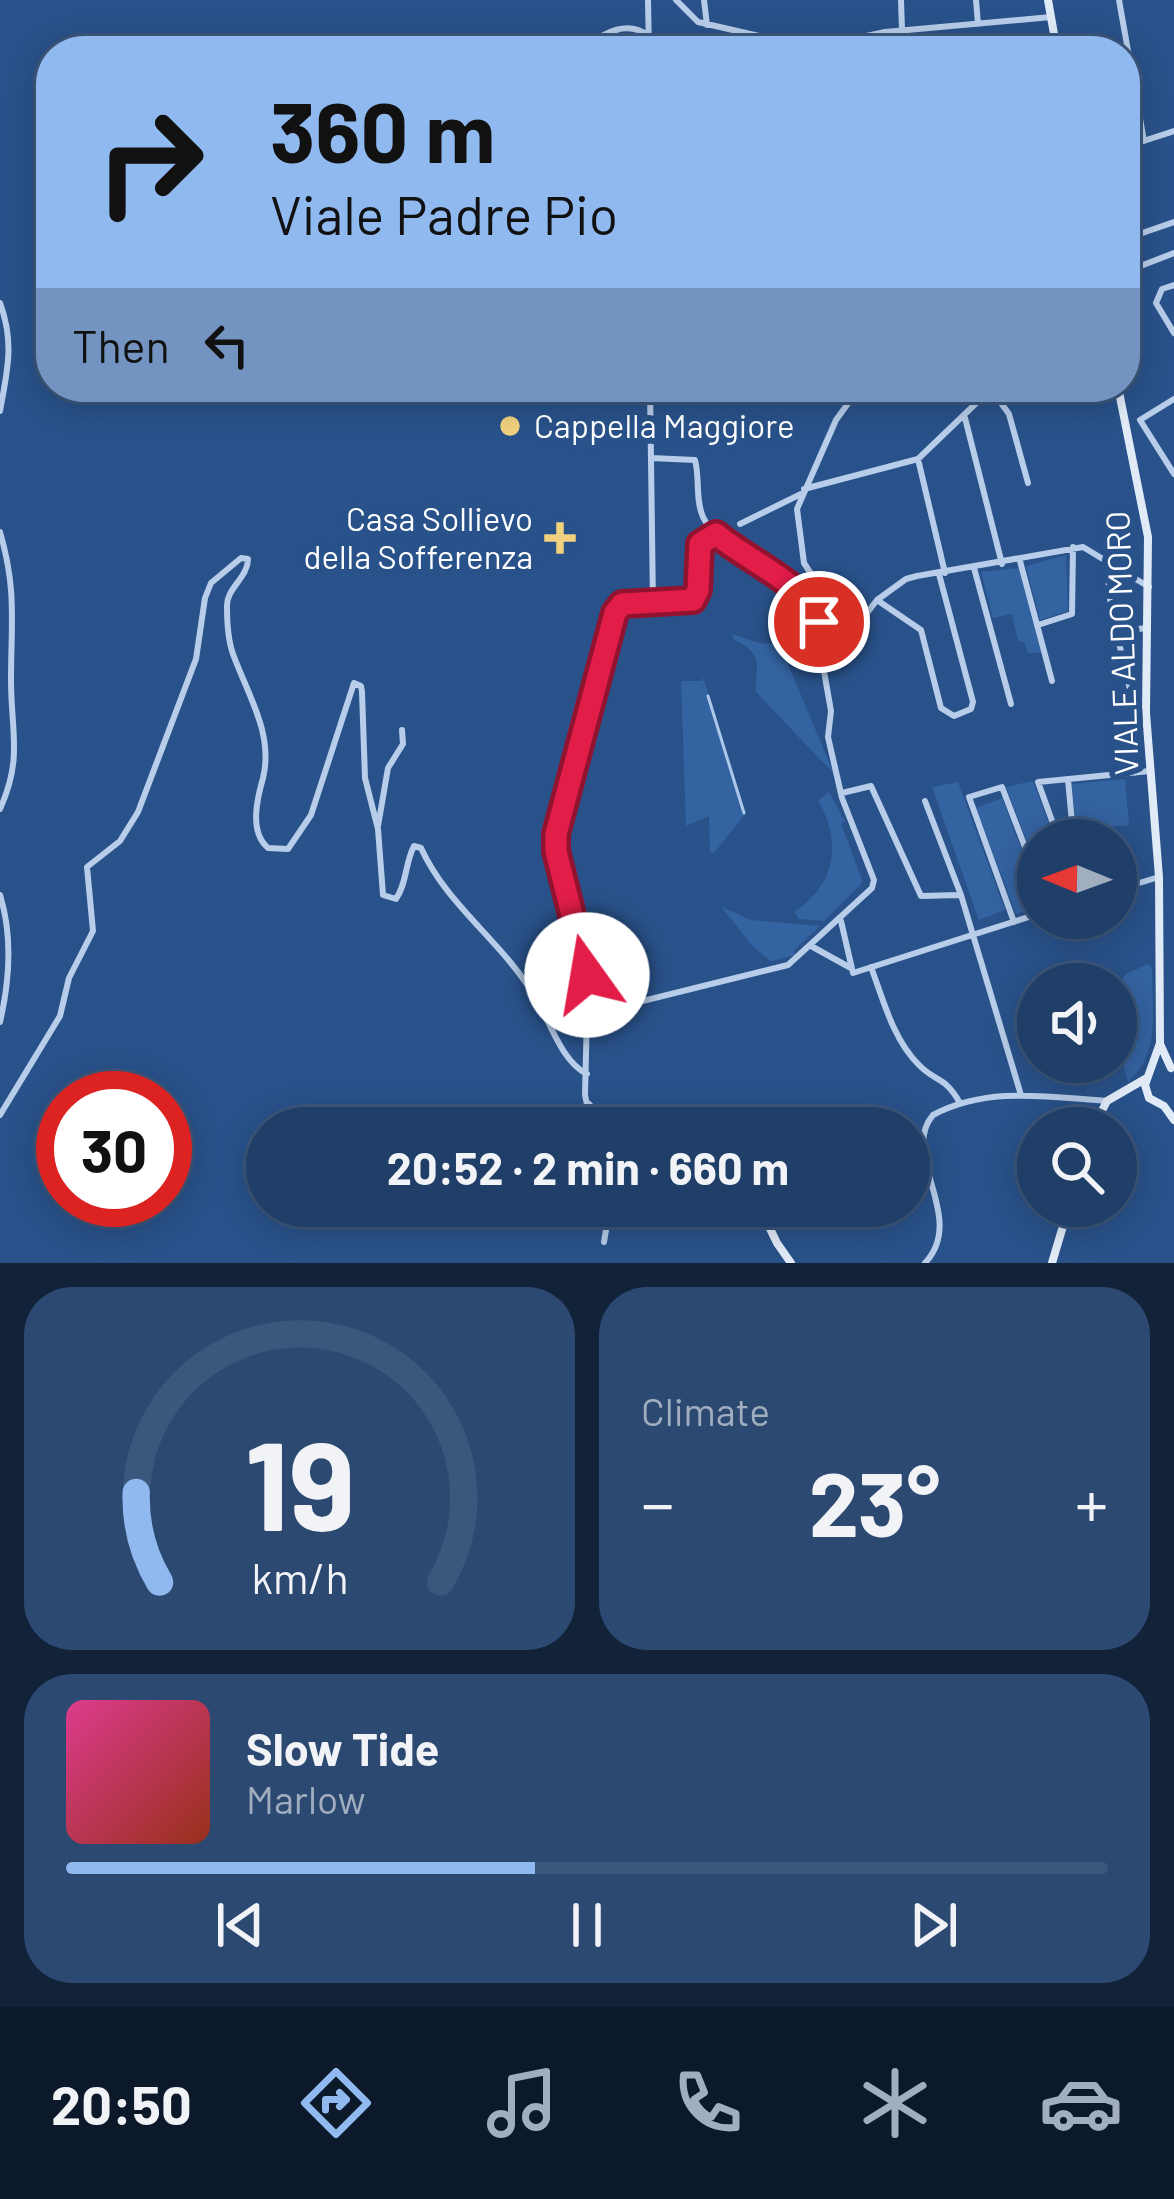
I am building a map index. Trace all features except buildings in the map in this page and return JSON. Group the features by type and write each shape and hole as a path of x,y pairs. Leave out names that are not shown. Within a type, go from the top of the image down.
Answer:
{"main road":[{"path":"1048,0 1054,36"},
{"name":"VIALE ALDO MORO","path":"1121,402 1148,537 1146,716 1159,877 1160,1043 1154,1070"},
{"path":"1126,425 1140,420"},
{"name":"VIALE ALDO MORO","path":"1160,1043 1173,1068"},
{"path":"1104,1107 1154,1070 1173,1068"},
{"path":"1146,1078 1148,1098"},
{"path":"1123,1093 1169,1105 1174,1120"},
{"path":"771,1227 791,1263"},
{"path":"1052,1263 1063,1227"}],"street":[{"path":"648,0 649,36"},
{"path":"676,0 690,16 707,25 757,36"},
{"path":"704,0 707,25"},
{"path":"902,0 902,31"},
{"path":"976,0 978,24"},
{"path":"1119,0 1125,36"},
{"path":"875,36 1051,17"},
{"path":"606,36 624,26 637,27 649,36"},
{"path":"1140,118 1144,141"},
{"path":"1140,142 1172,132 1174,146"},
{"path":"1140,234 1174,222"},
{"path":"1140,266 1174,253"},
{"path":"1174,284 1162,289 1156,303 1174,333"},
{"path":"0,303 7,324 10,368 0,411"},
{"path":"1174,400 1140,420 1174,474"},
{"path":"650,402 652,604"},
{"path":"651,458 695,460 700,510 716,534 744,558 801,592 813,605 826,634 836,640 846,638 854,630 855,619 804,563 797,524 803,492 849,402"},
{"path":"740,524 803,492 918,459 979,402"},
{"path":"1001,402 1009,414 1028,483"},
{"path":"965,418 1002,564"},
{"path":"877,600 921,630 941,709 954,716 963,713 973,702 918,459"},
{"path":"0,532 15,604 11,674 16,767 0,809"},
{"path":"587,1107 585,958 556,851 556,834 612,618 622,604 685,604 694,598 700,544 716,534"},
{"path":"819,644 854,644 865,631 867,613 877,600 905,580 1072,548 1083,547 1149,587"},
{"path":"1038,625 1072,614 1072,548"},
{"path":"0,1115 60,1016 69,978 93,931 87,867 120,841 138,812 196,659 205,598 211,584 241,557 248,559 248,568 228,596 227,608 230,645 250,690 266,754 257,808 259,838 268,848 280,851 289,849 299,837 332,757 354,683 362,692 365,778 378,829 382,895 396,899 410,852 413,846 421,848 441,887 523,978 576,1068 587,1075"},
{"path":"1020,561 1052,681"},
{"path":"1109,563 1132,699 1136,773"},
{"path":"974,568 1011,704"},
{"path":"1117,631 1148,628"},
{"path":"550,1024 788,965 866,896 874,880 847,817 828,737 831,711 819,644 826,634"},
{"path":"378,829 388,768 403,744 402,730"},
{"path":"1051,819 1038,782 1150,771"},
{"path":"1068,779 1072,819"},
{"path":"842,793 871,786 920,896 961,895"},
{"path":"1014,922 969,797 1002,787 1017,826"},
{"path":"925,801 961,895 1021,1095"},
{"path":"1137,884 1159,877"},
{"path":"0,895 7,918 9,974 0,1022"},
{"path":"840,919 852,971"},
{"path":"852,971 1017,921"},
{"path":"811,946 837,957 852,971"},
{"path":"871,967 902,1044 923,1069 950,1085 960,1103"},
{"path":"930,1121 937,1113 976,1096 1107,1101"},
{"path":"586,1102 591,1107"},
{"path":"925,1263 940,1238 930,1173"},
{"path":"604,1242 605,1227"}],"shaded area":[{"path":"1066,555 1068,611 1040,620 1026,566"},
{"path":"1019,568 1041,653 1028,653 1024,642 1018,641 1012,614 993,618 981,572"},
{"path":"732,634 780,645 834,774 756,692 755,655"},
{"path":"703,677 746,813 714,853 710,852 709,816 686,826 681,681 702,681"},
{"path":"1125,779 1128,819 1075,819 1072,784"},
{"path":"1033,781 1047,819 1018,819 1006,787"},
{"path":"958,782 1005,910 979,920 932,787"},
{"path":"829,792 845,822 841,824 863,882 824,921 799,919 794,912 819,889 831,862 831,832 818,801"},
{"path":"1002,798 1017,838 1017,914 1016,914 976,808"},
{"path":"721,906 750,920 820,926 794,950 795,955 771,961 753,947"},
{"path":"1148,964 1152,968 1153,999 1150,1044 1137,1073 1137,969"}],"waterway":[{"path":"708,696 744,813"}],"place":[{"name":"Cappella Maggiore","path":"510,426"},
{"name":"Casa Sollievo della Sofferenza","path":"560,538"}],"route":[{"path":"587,975 556,851 556,834 615,613 622,604 693,600 698,590 700,544 716,534 744,558 801,592 813,605 819,622"}]}
